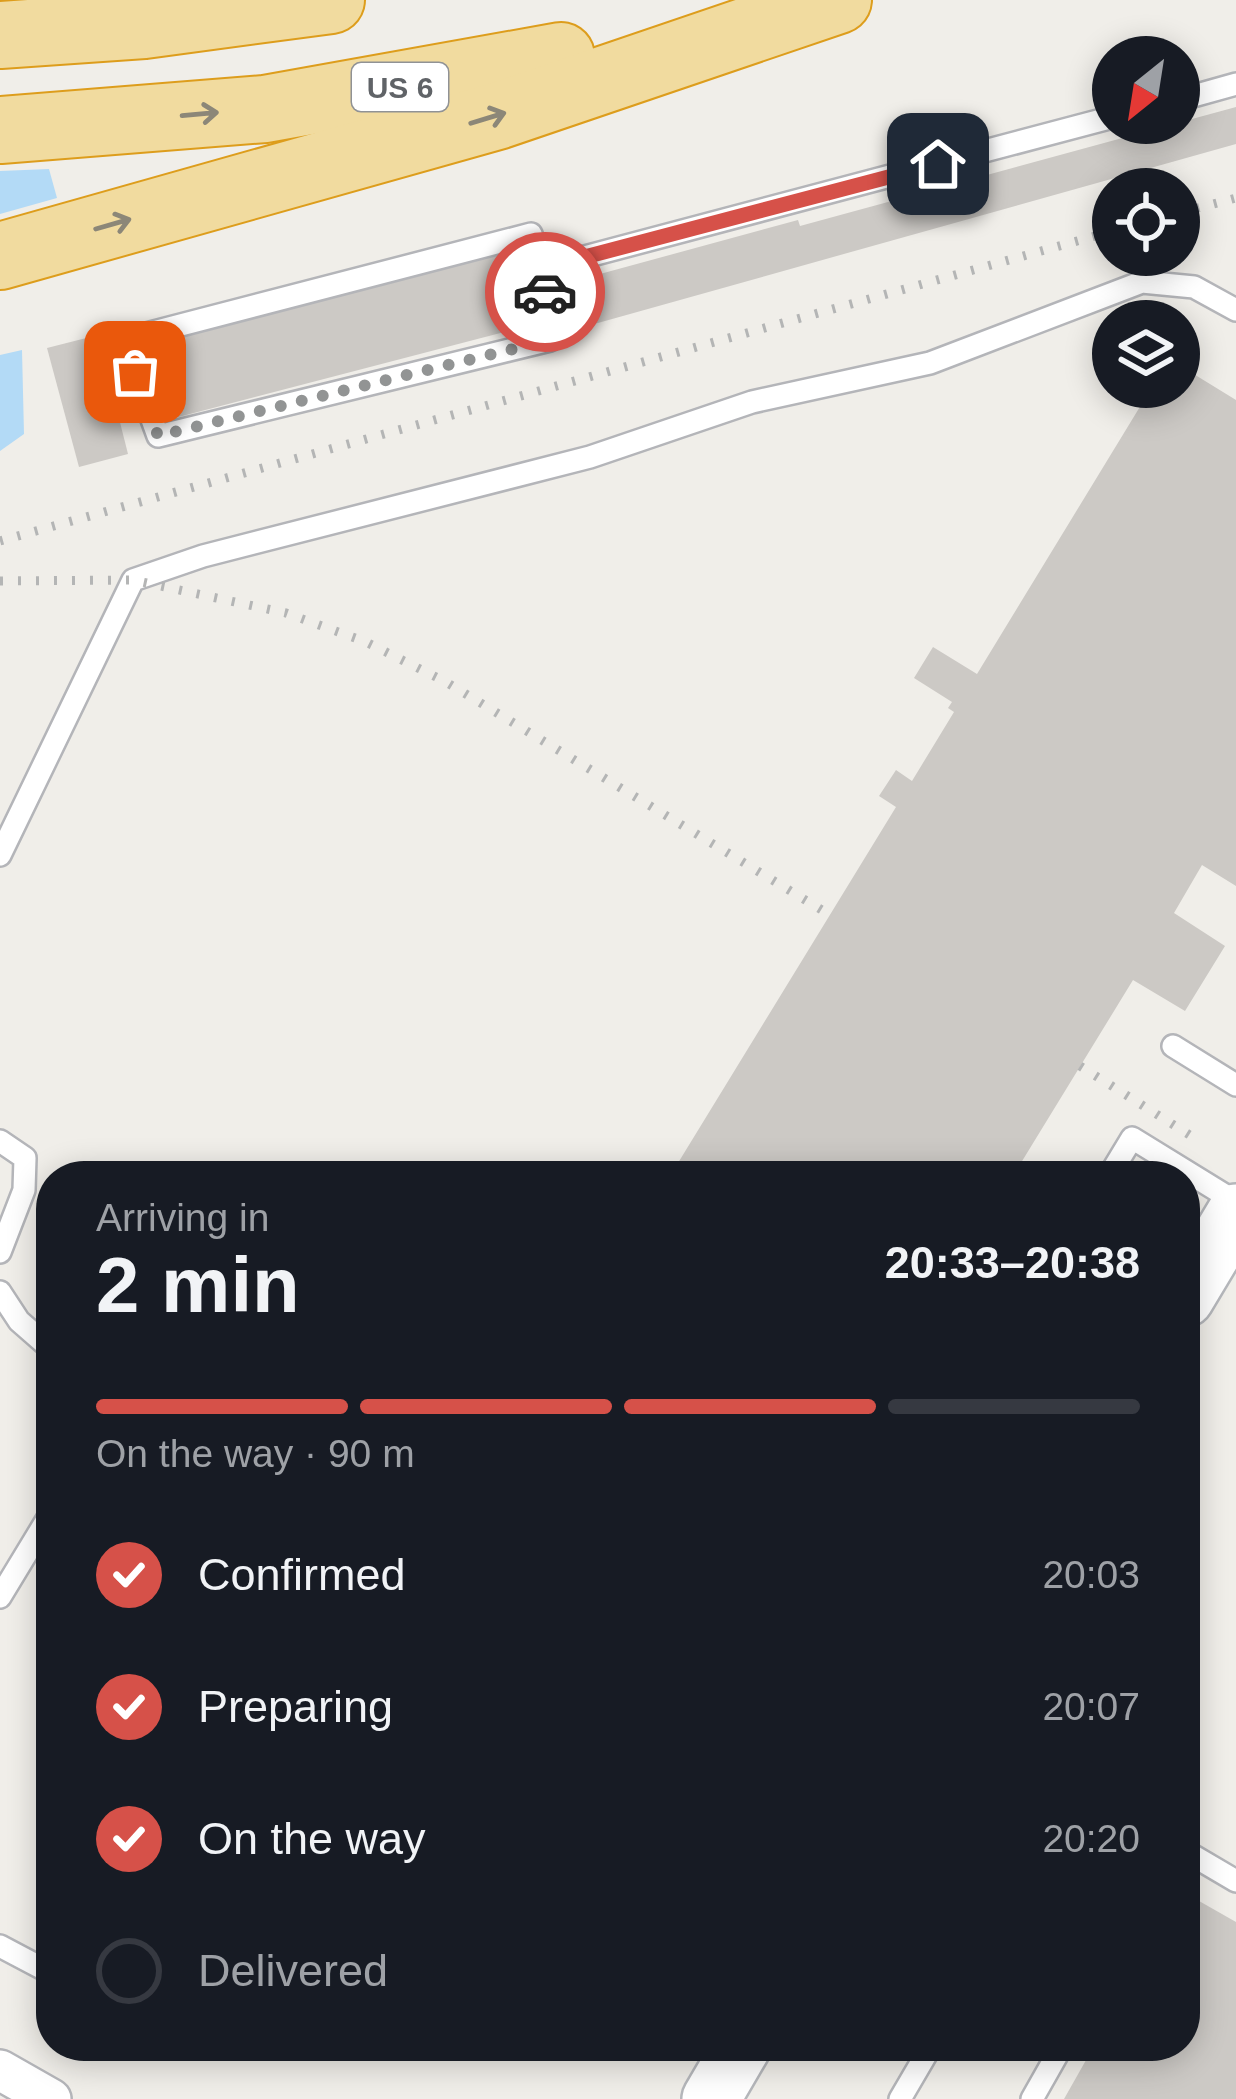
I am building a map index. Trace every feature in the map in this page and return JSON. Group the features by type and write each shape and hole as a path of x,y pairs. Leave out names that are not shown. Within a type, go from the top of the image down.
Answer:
{"highway":[{"path":"0,35 144,25 331,0"},
{"name":"US 6","path":"0,130 265,109 510,68 792,0"},
{"path":"0,256 497,116 838,0"}],"street":[{"path":"1200,1273 1236,1213"},
{"path":"711,2099 733,2061"},
{"path":"0,2070 51,2099"}],"lane":[{"path":"1200,94 1236,85"},
{"path":"543,268 1092,123"},
{"path":"531,234 543,268 550,340 158,436 123,340 531,234"},
{"path":"0,856 133,580 203,556 590,457 752,402 930,362 1142,282 1193,286 1236,310"},
{"path":"1173,1046 1236,1085"},
{"path":"1118,1161 1132,1138 1169,1161"},
{"path":"0,1141 25,1158 24,1190 0,1252"},
{"path":"1200,1180 1236,1202"},
{"path":"0,1292 19,1321 36,1336"},
{"path":"0,1597 36,1538"},
{"path":"1200,1860 1236,1881"},
{"path":"0,1946 36,1965"},
{"path":"900,2099 922,2061"},
{"path":"1032,2099 1054,2061"}],"water":[{"path":"49,169 57,198 0,214 0,171"},
{"path":"22,350 24,434 0,451 0,355"}],"building":[{"path":"1236,107 1236,144 1150,168 1092,168 1092,184 580,328 567,283 1100,144 1200,144 1200,117"},
{"path":"515,248 535,324 167,420 148,344"},
{"path":"98,335 128,454 79,467 47,348"},
{"path":"1200,378 1236,400 1236,886 1202,865 1174,913 1225,946 1185,1011 1133,980 1022,1161 679,1161 896,807 879,796 896,770 912,781 954,712 948,708 952,702 914,678 933,647 977,674 1139,408 1200,408"},
{"path":"1200,1902 1236,1922 1236,2099 1064,2099 1086,2061 1200,2061"}],"railway":[{"path":"1200,207 1236,198"},
{"path":"0,541 1092,237"},
{"path":"0,581 133,580 286,613 366,642 446,682 830,915"},
{"path":"1080,1066 1196,1139"}],"way so far":[{"path":"135,372 158,436 550,340 545,292"}],"route":[{"path":"545,292 543,268 938,164"}]}
